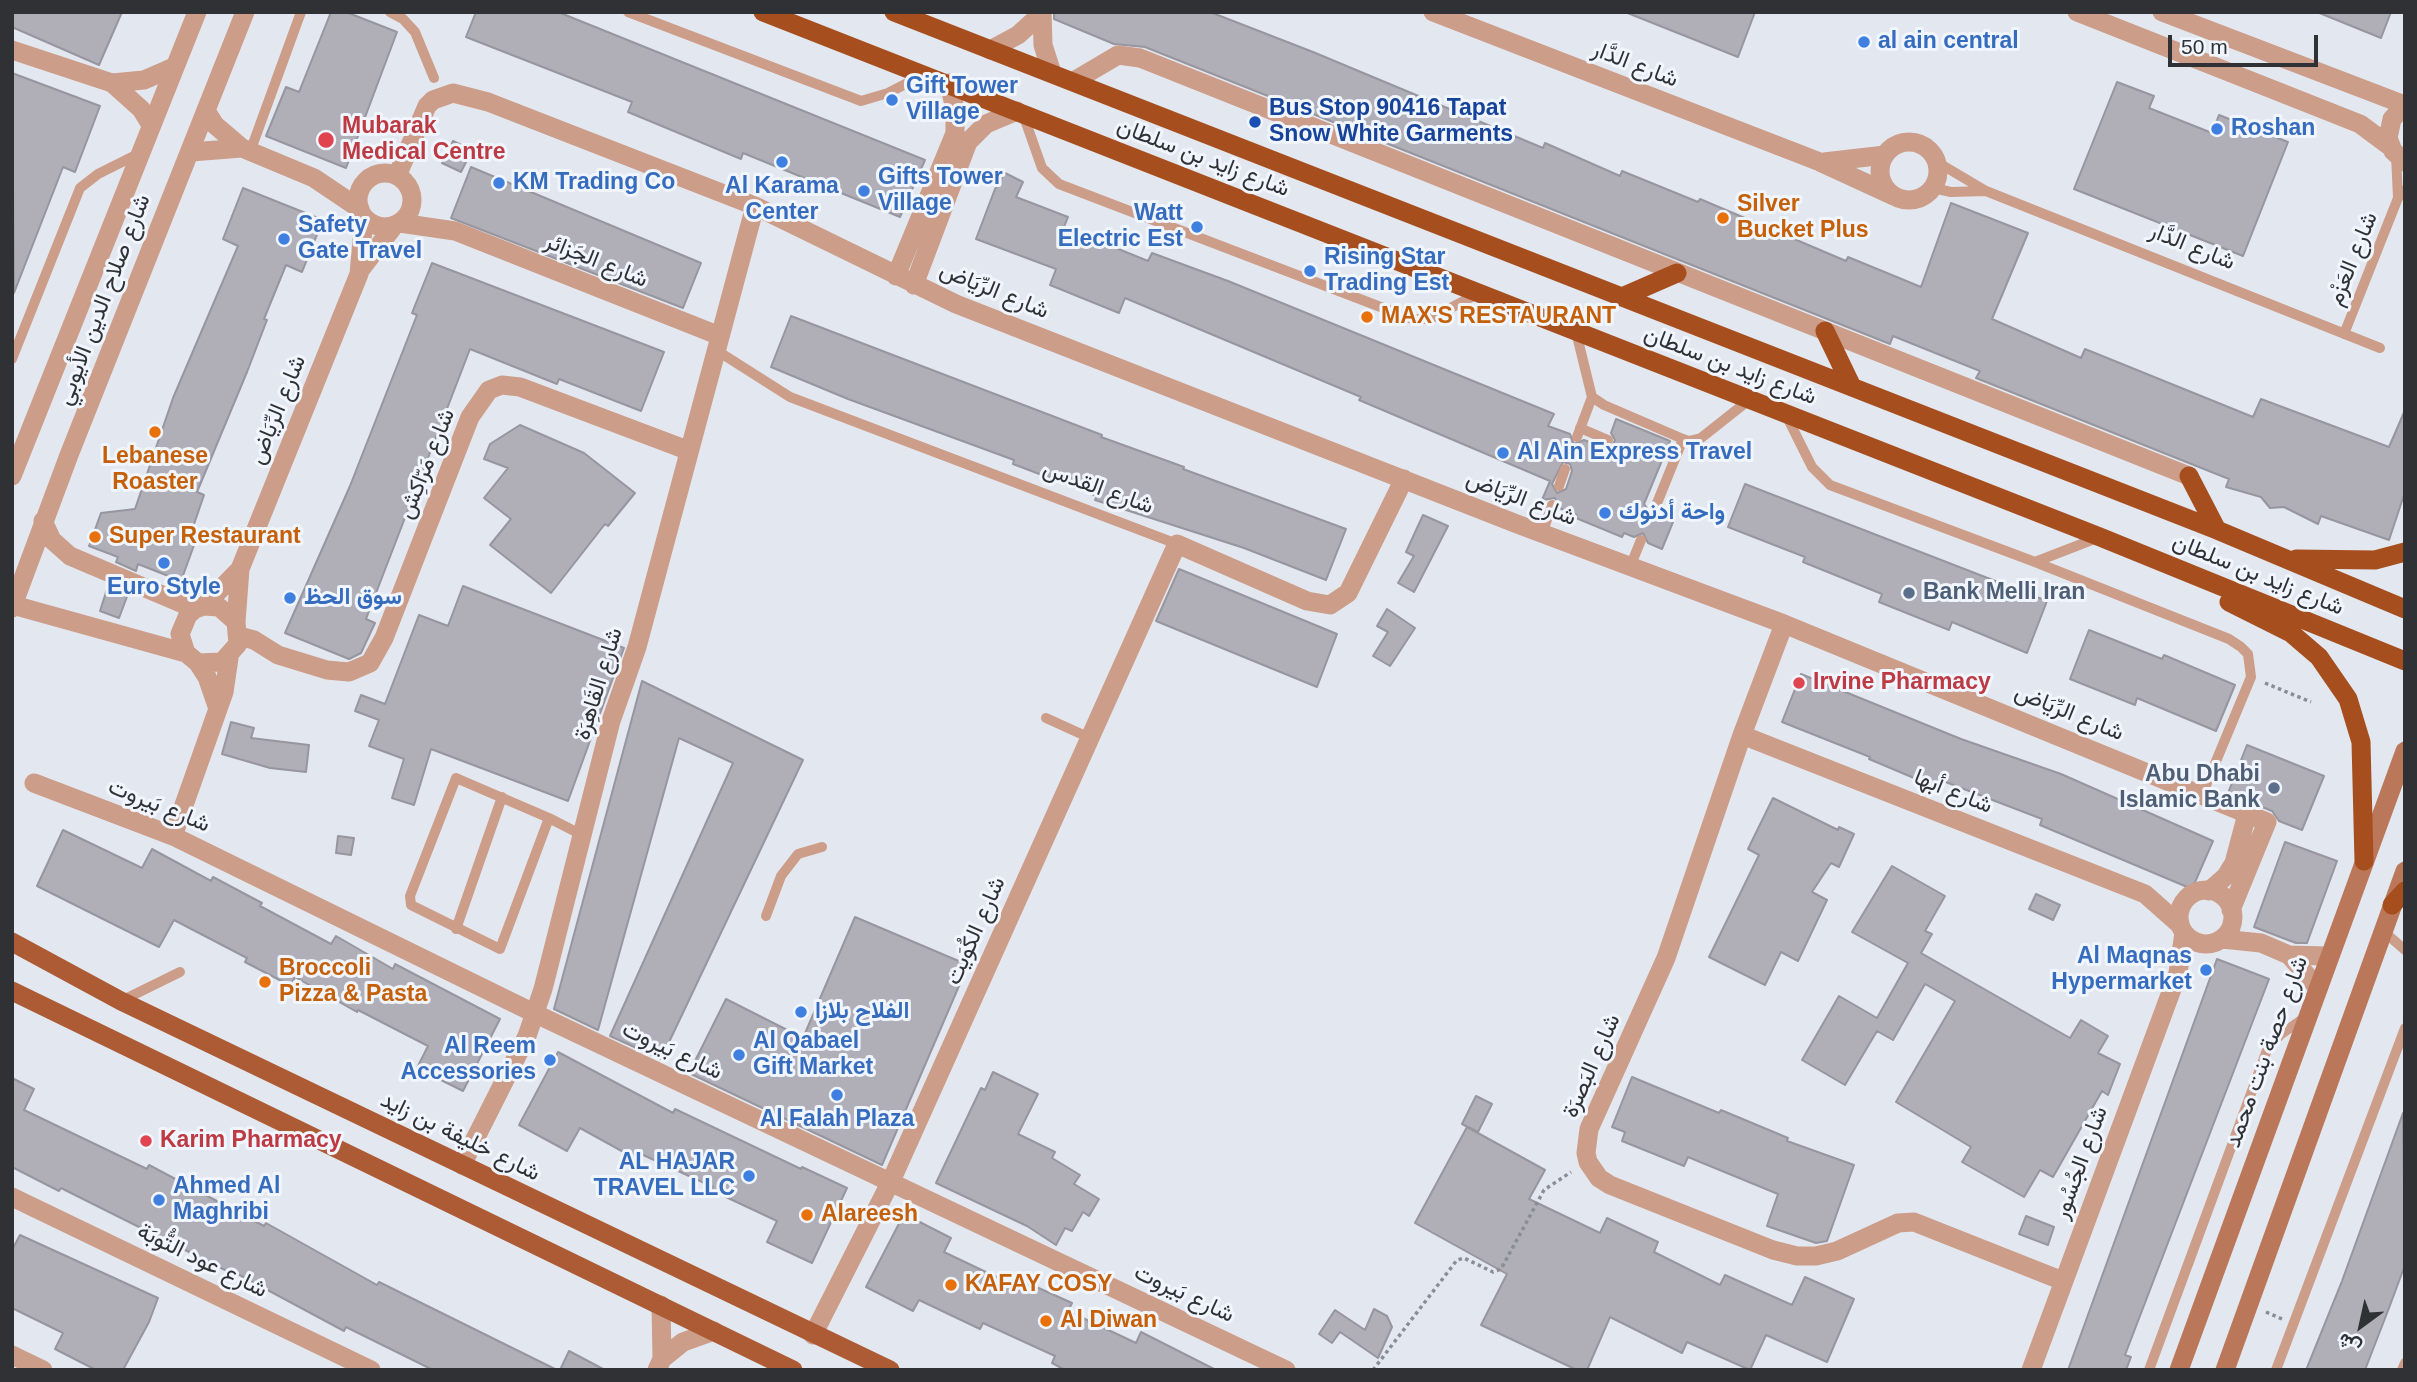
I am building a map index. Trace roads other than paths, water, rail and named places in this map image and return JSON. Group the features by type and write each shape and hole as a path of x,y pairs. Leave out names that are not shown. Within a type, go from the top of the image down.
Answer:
{"highway":[{"name":"شارع زايد بن سلطان","path":"763,12 2100,537 2405,661"},
{"name":"شارع زايد بن سلطان","path":"894,12 2217,530 2405,609"},
{"path":"1622,297 1677,273"},
{"path":"1825,331 1852,387"},
{"path":"2189,476 2217,530"},
{"path":"2100,537 2291,633 2319,657 2337,680 2354,713 2364,784 2364,861"},
{"path":"2281,558 2345,561 2375,559 2405,552"}],"main road":[{"name":"شارع حصة بنت محمد","path":"2179,1370 2405,751"},
{"path":"2225,1370 2382,930 2398,898 2405,871"},
{"path":"12,926 41,960"},
{"name":"شارع خليفة بن زايد","path":"12,942 121,1001 890,1370"},
{"path":"12,956 57,980 90,985"},
{"path":"13,992 793,1370"}],"street":[{"name":"شارع صلاح الدين الأيوبي","path":"12,476 40,413 197,12"},
{"name":"شارع صلاح الدين الأيوبي","path":"13,606 43,521 245,12"},
{"name":"شارع الدَّار","path":"1433,12 1820,162 1894,196"},
{"path":"2077,12 2360,124 2397,155"},
{"path":"2162,12 2405,105 2392,119 2388,138 2397,155"},
{"path":"990,50 1018,35 1042,13"},
{"path":"1042,13 1043,45 1052,74"},
{"path":"12,50 112,83 141,109 151,125"},
{"path":"1074,81 1118,55 1132,56 2189,476"},
{"path":"112,83 144,80 174,67"},
{"path":"896,276 955,133 955,109 949,83"},
{"name":"شارع الرِّيَاض","path":"397,176 427,106 433,100 453,93 488,102 755,206 914,285 1542,534 1784,624 2267,822 2232,914"},
{"path":"206,111 215,125 246,150 314,178 332,182 369,179 383,174 397,176 408,186 412,200 407,217 397,224 378,226 314,178"},
{"name":"شارع الرِّيَاض","path":"914,285 968,142 986,124 1020,112"},
{"path":"1910,142 1926,148 1937,162 1938,171 1933,188 1919,198 1894,196 1887,190 1880,173 1885,155 1900,144 1910,142"},
{"path":"191,152 246,150"},
{"name":"شارع الدَّار","path":"1820,162 1853,161 1885,155"},
{"path":"362,213 360,192 369,179"},
{"name":"شارع الجَزائر","path":"412,200 455,231 718,343"},
{"name":"شارع القَاهِرَة","path":"462,1165 536,1014 611,721 637,647 687,450 755,206"},
{"name":"شارع الرِّيَاض","path":"361,269 362,213"},
{"name":"شارع الرِّيَاض","path":"173,836 218,709 235,642 240,569 361,269 397,224"},
{"name":"شارع الجَزائر","path":"397,224 455,231"},
{"name":"شارع مَرّاكِش","path":"235,642 327,670 349,672 370,663 377,654 470,417 489,390 502,385 520,387 687,450"},
{"name":"شارع القدس","path":"1177,544 1307,601 1330,605 1348,593 1404,479"},
{"path":"13,606 214,665 235,642 226,610 200,608 70,556 52,540 43,521"},
{"name":"شارع الكُوَيت","path":"813,1335 891,1181 1177,544"},
{"name":"شارع الرِّيَاض","path":"200,608 240,569"},
{"path":"200,608 188,615 180,634 218,709"},
{"name":"شارع البَصرَة","path":"1784,624 1742,735 1666,958 1589,1129 1586,1153 1588,1162 1599,1178 1610,1185 1785,1253 1816,1256 1837,1251 1898,1223 1914,1222 2063,1281"},
{"name":"شارع أبها","path":"1742,735 2145,894 2189,896"},
{"name":"شارع بَيروت","path":"34,783 173,836 536,1014 1286,1370"},
{"path":"2247,814 2234,863 2221,881 2209,891 2189,896 2180,909 2182,929 2197,943 2261,943"},
{"path":"2209,891 2223,897 2232,914 2261,943 2289,956 2318,988"},
{"name":"شارع أبها","path":"2145,894 2182,929"},
{"path":"2213,942 2232,914"},
{"name":"شارع الجُسُور","path":"2031,1370 2178,973 2182,929"},
{"name":"شارع الجُسُور","path":"2178,973 2213,942"},
{"path":"2289,956 2328,956"},
{"name":"شارع عود التُّوبَة","path":"12,1197 371,1370"},
{"path":"659,1364 661,1304"},
{"path":"659,1364 683,1342 714,1331"}],"lane":[{"path":"246,150 301,12"},
{"path":"390,12 403,19 415,32 434,78"},
{"path":"628,12 861,101 888,93 925,74"},
{"path":"1020,112 1042,168 1059,184 1412,318 1430,319 1479,293"},
{"path":"12,359 80,188 98,174 140,153"},
{"name":"شارع العَزْم","path":"2344,334 2401,194 2397,155"},
{"name":"شارع الدَّار","path":"1937,162 1986,191 2379,348"},
{"name":"شارع الدَّار","path":"1933,188 1951,192 1986,191"},
{"path":"1576,332 1592,397 1579,433 1608,440"},
{"name":"شارع القدس","path":"718,343 790,397 1177,544"},
{"path":"1592,397 1604,405 1689,441 1701,438 1749,400"},
{"path":"1785,413 1812,467 1830,485 2229,639 2248,654 2251,677 2202,795"},
{"path":"1655,508 1666,465 1683,439"},
{"path":"1559,486 1565,469"},
{"path":"1542,534 1552,505"},
{"path":"2035,562 2100,537"},
{"path":"1630,567 1641,540"},
{"path":"1046,718 1090,738"},
{"path":"549,818 503,947 493,947 411,905 411,896 456,778 549,818 582,835"},
{"path":"456,929 502,797"},
{"path":"766,916 781,876 798,854 822,847"},
{"path":"2382,930 2405,950"},
{"path":"121,1001 180,972"},
{"path":"2149,1370 2267,1050 2280,1035 2308,1015"},
{"path":"2276,1370 2405,1028"},
{"path":"2402,1370 2405,1363"}],"place":[{"name":"al ain central","path":"1864,42"},
{"name":"Gift Tower Village","path":"892,100"},
{"name":"Bus Stop 90416 Tapat Snow White Garments","path":"1255,122"},
{"name":"Roshan","path":"2217,129"},
{"name":"Mubarak Medical Centre","path":"326,140"},
{"name":"Al Karama Center","path":"782,162"},
{"name":"KM Trading Co","path":"499,183"},
{"name":"Gifts Tower Village","path":"864,191"},
{"name":"Silver Bucket Plus","path":"1723,218"},
{"name":"Watt Electric Est","path":"1197,227"},
{"name":"Safety Gate Travel","path":"284,239"},
{"name":"Rising Star Trading Est","path":"1310,271"},
{"name":"MAX'S RESTAURANT","path":"1367,317"},
{"name":"Lebanese Roaster","path":"155,432"},
{"name":"Al Ain Express Travel","path":"1503,453"},
{"name":"واحة أدنوك","path":"1605,513"},
{"name":"Super Restaurant","path":"95,537"},
{"name":"Euro Style","path":"164,563"},
{"name":"Bank Melli Iran","path":"1909,593"},
{"name":"سوق الحظ","path":"290,598"},
{"name":"Irvine Pharmacy","path":"1799,683"},
{"name":"Abu Dhabi Islamic Bank","path":"2274,788"},
{"name":"Al Maqnas Hypermarket","path":"2206,970"},
{"name":"Broccoli Pizza & Pasta","path":"265,982"},
{"name":"الفلاح بلازا","path":"801,1012"},
{"name":"Al Qabael Gift Market","path":"739,1055"},
{"name":"Al Reem Accessories","path":"550,1060"},
{"name":"Al Falah Plaza","path":"837,1095"},
{"name":"Karim Pharmacy","path":"146,1141"},
{"name":"AL HAJAR TRAVEL LLC","path":"749,1176"},
{"name":"Ahmed Al Maghribi","path":"159,1200"},
{"name":"Alareesh","path":"807,1215"},
{"name":"KAFAY COSY","path":"951,1285"},
{"name":"Al Diwan","path":"1046,1321"}]}
